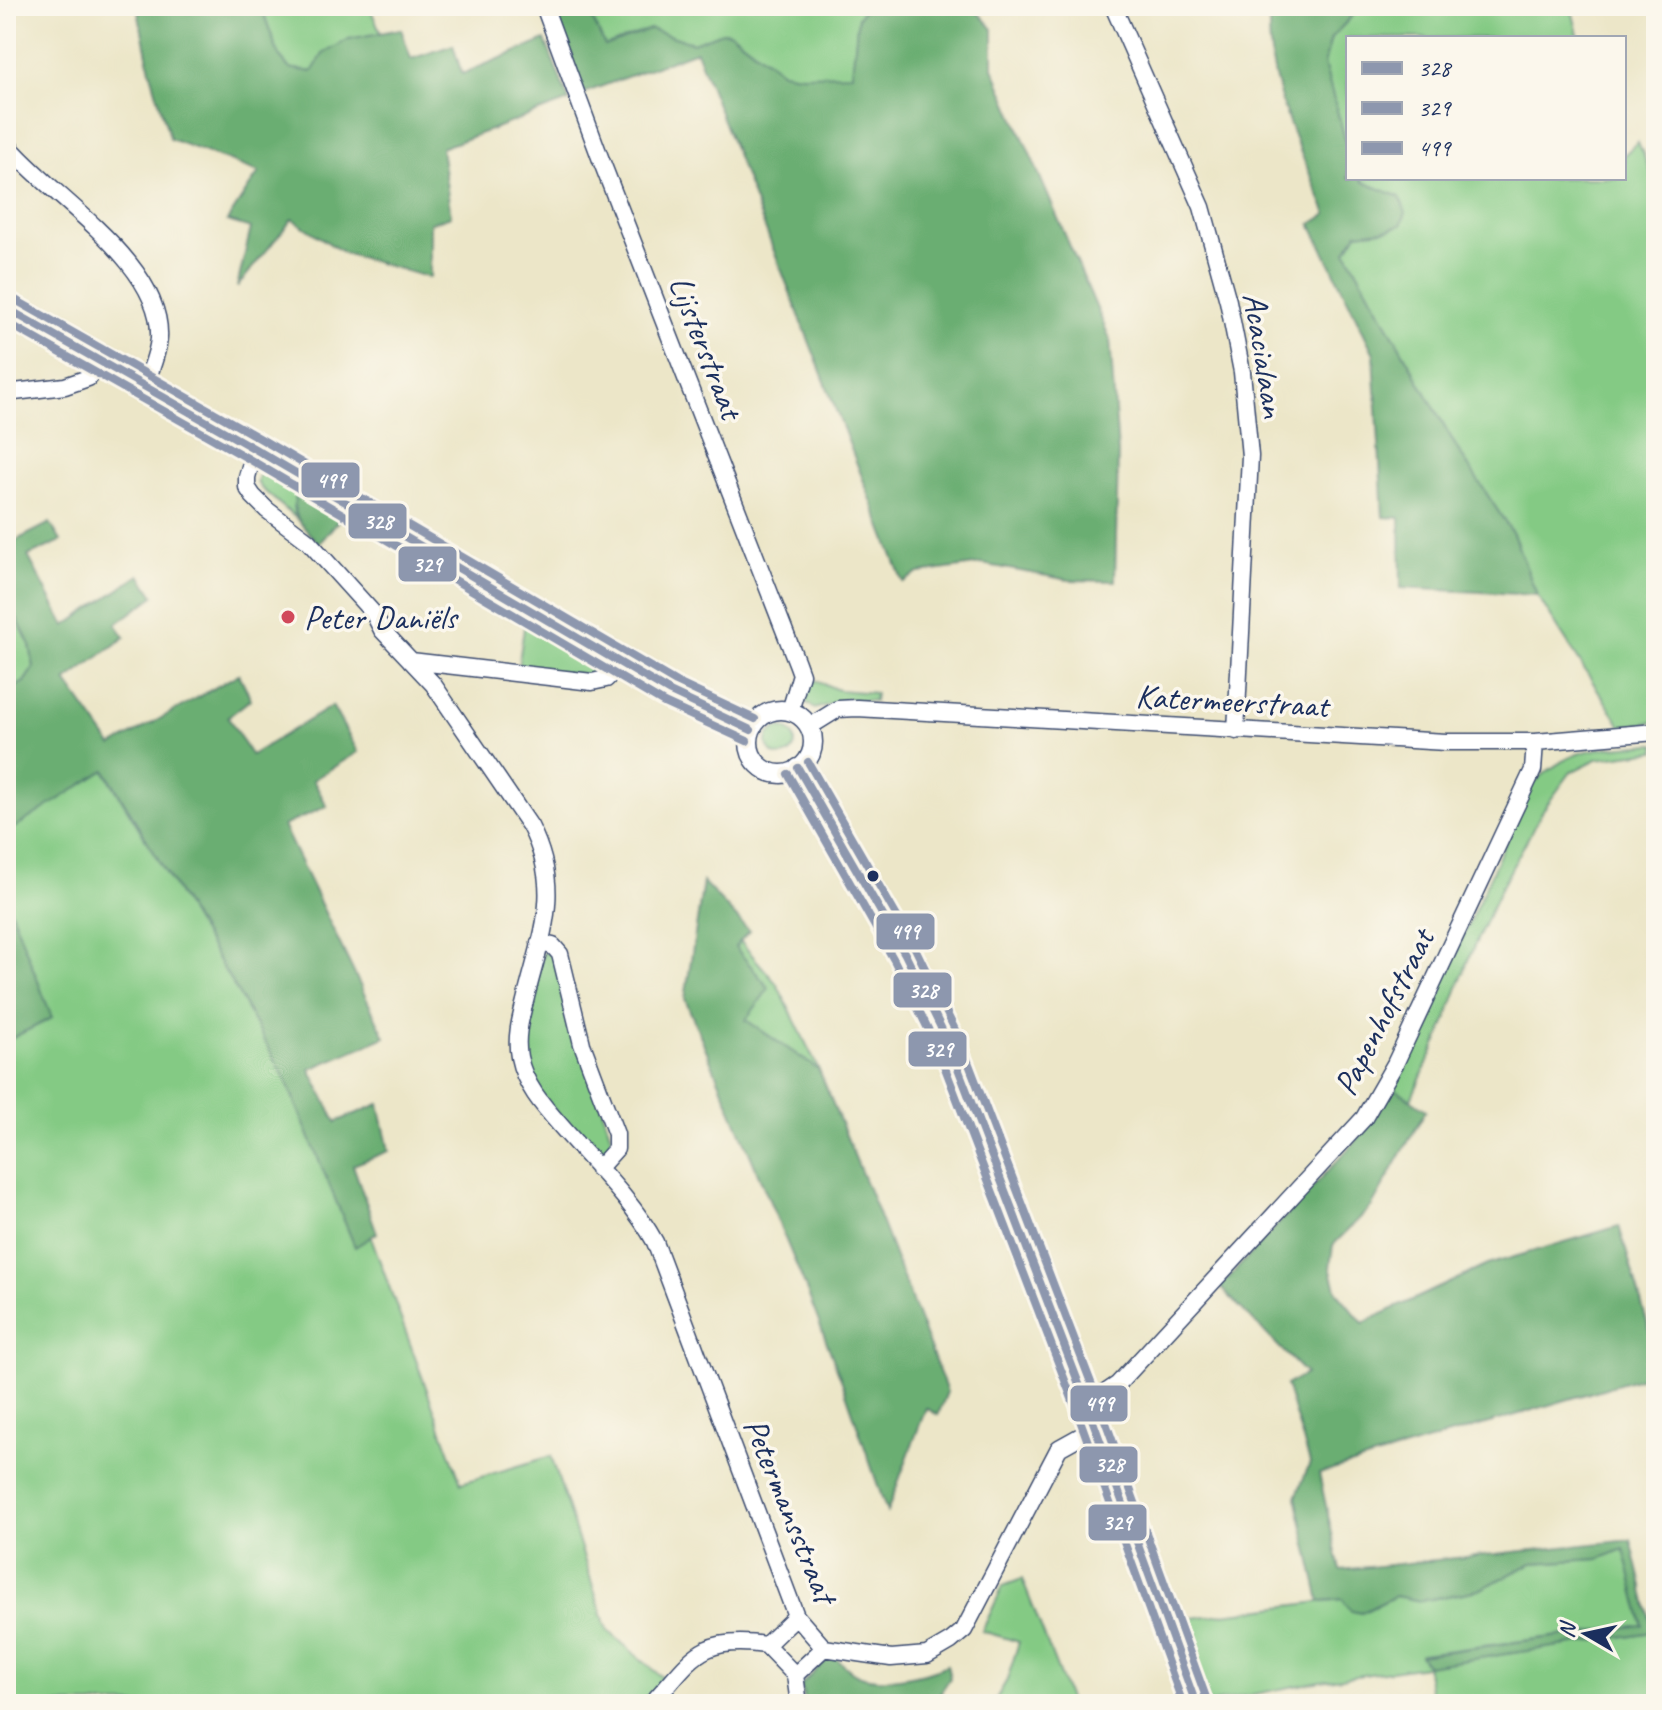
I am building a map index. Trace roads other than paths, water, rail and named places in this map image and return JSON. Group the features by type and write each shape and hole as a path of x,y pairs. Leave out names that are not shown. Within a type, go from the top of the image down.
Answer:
{"street":[{"name":"Lijsterstraat","path":"544,6 801,674 790,711"},
{"name":"Acacialaan","path":"1114,7 1202,207 1228,301 1242,372 1250,456 1236,731"},
{"path":"6,143 119,251 153,297 159,340 145,386"},
{"path":"6,308 255,449 622,663 686,704 751,730"},
{"path":"6,393 65,386 88,378 100,360"},
{"name":"Petermansstraat","path":"255,449 247,477 247,487 253,496 308,541 374,614 382,630 433,684 530,826 539,844 548,883 548,905 519,1024 518,1054 522,1070 541,1103 642,1218 655,1242 796,1616 824,1648 866,1656 910,1658 927,1655 951,1641 964,1630 975,1611 1059,1448 1095,1428"},
{"path":"411,661 592,682 606,679 622,663"},
{"name":"Katermeerstraat","path":"809,727 838,709 857,708 1446,742 1535,742 1656,732"},
{"path":"790,711 809,727 813,735 811,754 798,768 791,772 773,772 757,764 750,750 751,730 761,716 770,712 790,711"},
{"name":"Papenhofstraat","path":"1087,1405 1129,1373 1364,1118 1401,1052 1533,770 1535,742"},
{"path":"798,768 905,954 935,1013 1087,1405 1196,1704"},
{"path":"539,943 553,946 560,954 582,1044 616,1134 616,1149 598,1169"},
{"path":"766,1645 796,1616"},
{"path":"651,1704 703,1650 729,1641 766,1645 795,1675 799,1704"},
{"path":"795,1675 824,1648"}],"place":[{"name":"Peter Daniëls","path":"288,617"}]}
